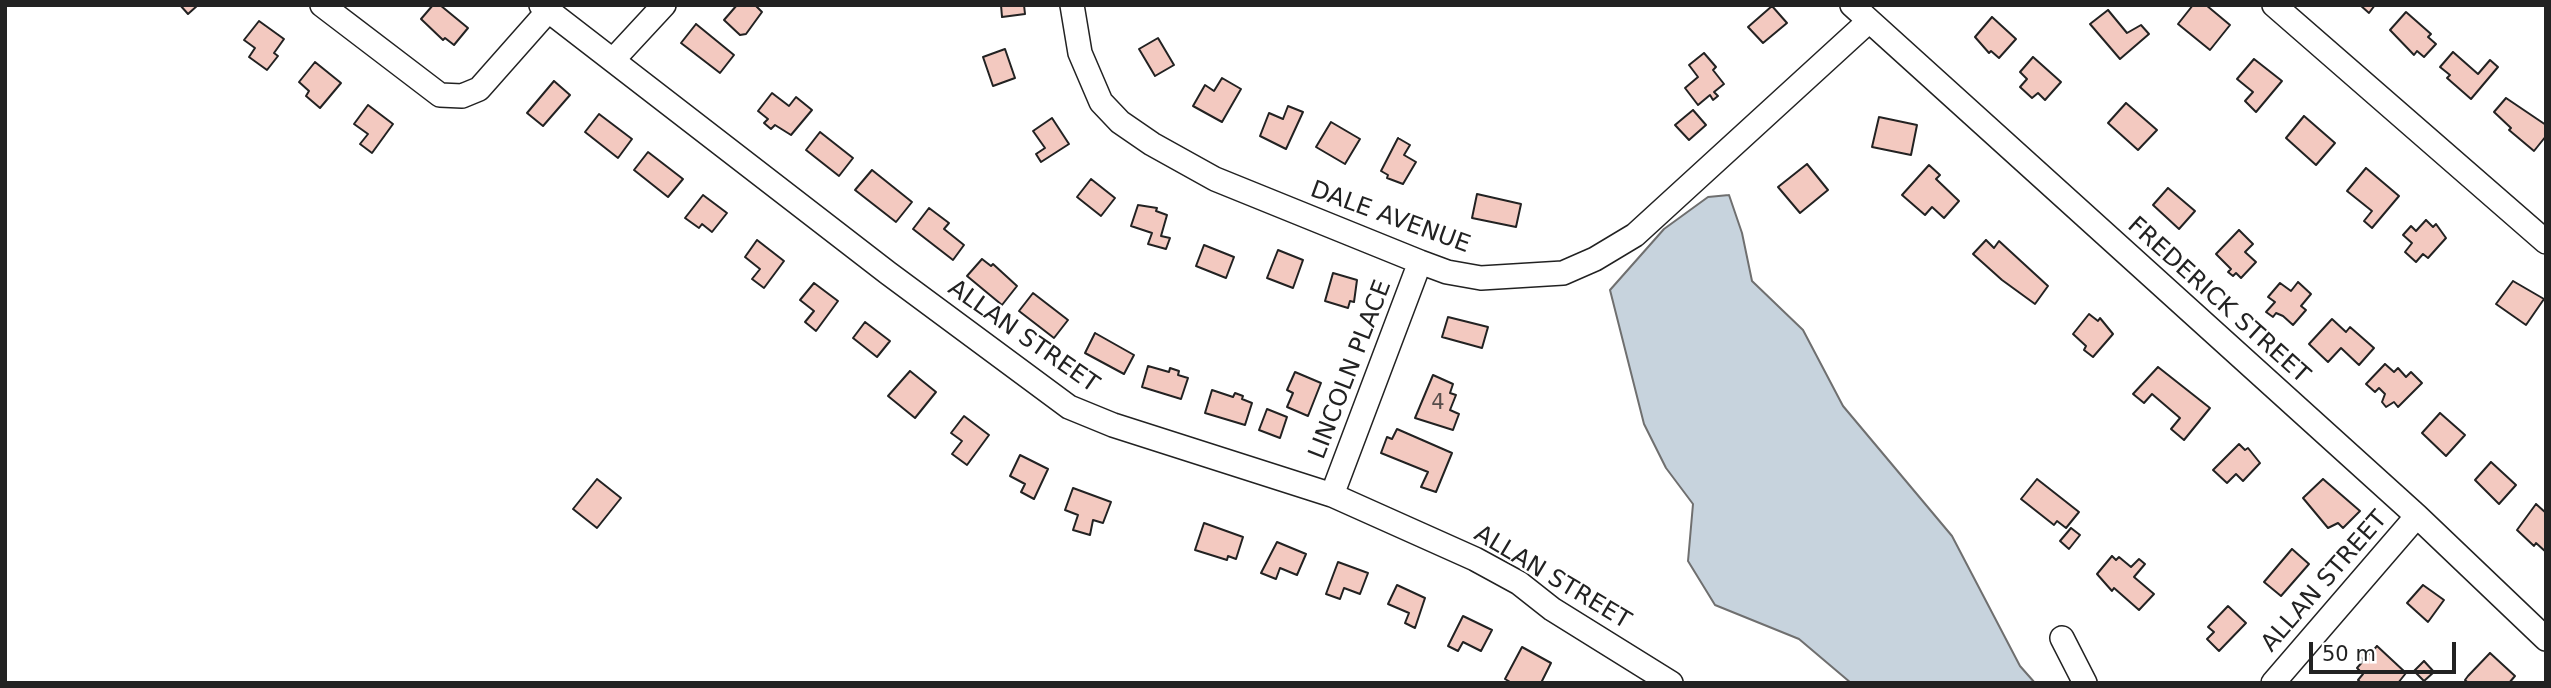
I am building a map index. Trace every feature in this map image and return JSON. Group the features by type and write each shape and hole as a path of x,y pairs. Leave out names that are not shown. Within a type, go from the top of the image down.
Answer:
{"street":[{"path":"321,5 440,95 462,96 479,89 545,8"},
{"path":"613,60 664,5"},
{"name":"DALE AVENUE","path":"1072,5 1080,53 1088,77 1101,102 1120,122 1216,180 1447,272 1481,278 1563,273 1595,259 1634,235 1861,13"},
{"path":"2274,5 2546,242"},
{"name":"ALLAN STREET","path":"545,8 888,273 1069,407 1113,425 1332,495 1475,559 1519,583 1552,609 1671,683"},
{"name":"FREDERICK STREET","path":"1861,13 2417,516 2546,639"},
{"name":"LINCOLN PLACE","path":"1332,495 1420,262"},
{"name":"ALLAN STREET","path":"2273,683 2417,516"},
{"path":"2062,638 2085,683"}],"shaded area":[{"path":"1729,195 1742,233 1752,281 1803,330 1843,406 1952,536 2020,666 2035,683 1851,683 1799,639 1715,605 1688,561 1693,504 1666,468 1644,424 1610,290 1664,229 1708,197"}],"building":[{"path":"180,5 198,5 188,14"},
{"path":"433,5 440,5 468,28 454,45 445,38 443,40 421,19"},
{"path":"737,5 755,5 762,12 746,34 740,35 724,20"},
{"path":"1001,5 1024,5 1025,14 1002,17"},
{"path":"2193,5 2206,5 2230,25 2210,50 2178,24"},
{"path":"2360,5 2375,5 2369,13"},
{"path":"1772,6 1787,23 1763,43 1748,27"},
{"path":"2108,10 2127,33 2141,25 2149,34 2120,59 2090,24"},
{"path":"2406,12 2431,34 2428,37 2436,44 2424,57 2417,51 2414,55 2390,30"},
{"path":"1992,17 2016,39 1999,58 1991,51 1989,53 1975,37"},
{"path":"259,21 284,39 274,53 278,56 267,70 249,57 255,48 244,40"},
{"path":"696,24 734,55 720,73 681,43"},
{"path":"1158,38 1174,65 1155,76 1139,49"},
{"path":"1005,49 1015,78 993,86 983,57"},
{"path":"2453,52 2478,74 2490,60 2498,67 2471,99 2447,78 2450,75 2440,67"},
{"path":"1704,53 1716,67 1713,70 1724,84 1714,92 1718,96 1713,100 1710,95 1698,105 1685,88 1698,77 1689,65"},
{"path":"2033,57 2061,82 2045,100 2038,93 2032,98 2020,87 2027,79 2020,72"},
{"path":"2254,59 2282,81 2256,112 2245,101 2253,92 2237,79"},
{"path":"315,62 341,83 320,108 306,96 309,91 299,82"},
{"path":"1222,78 1241,89 1222,122 1193,106 1205,85 1214,91"},
{"path":"554,81 570,95 543,126 527,113"},
{"path":"772,93 789,106 796,97 812,110 791,135 775,125 771,129 764,123 768,119 758,111"},
{"path":"2506,98 2546,125 2546,136 2534,151 2509,130 2511,128 2494,112"},
{"path":"2126,103 2157,130 2138,150 2108,123"},
{"path":"368,105 393,124 372,153 360,144 368,134 354,124"},
{"path":"1288,106 1303,112 1286,149 1260,136 1269,113 1283,119"},
{"path":"1693,110 1706,125 1689,140 1675,125"},
{"path":"599,114 632,139 618,158 585,132"},
{"path":"2304,116 2335,143 2316,165 2286,138"},
{"path":"1879,117 1917,125 1911,155 1872,147"},
{"path":"1052,118 1069,144 1041,162 1036,154 1045,148 1033,131"},
{"path":"1331,122 1360,139 1345,164 1316,147"},
{"path":"820,132 853,158 839,176 806,150"},
{"path":"1398,138 1410,145 1404,155 1416,162 1403,184 1387,178 1388,175 1381,171"},
{"path":"648,152 683,179 668,197 634,170"},
{"path":"1807,164 1828,190 1800,213 1778,187"},
{"path":"1929,165 1940,175 1936,179 1959,201 1944,218 1932,207 1925,215 1902,195"},
{"path":"2366,168 2399,196 2372,228 2364,221 2372,211 2347,191"},
{"path":"872,170 912,202 896,222 855,190"},
{"path":"1091,179 1115,198 1101,216 1077,197"},
{"path":"2168,188 2195,211 2179,229 2153,205"},
{"path":"1477,194 1521,204 1516,227 1472,218"},
{"path":"703,195 727,213 712,232 702,224 699,228 685,218"},
{"path":"1138,205 1157,208 1156,211 1167,215 1161,236 1170,238 1166,249 1148,244 1152,233 1131,226"},
{"path":"929,208 949,223 944,229 964,245 953,260 913,229"},
{"path":"2426,220 2433,227 2436,224 2446,238 2428,258 2423,254 2416,262 2405,252 2412,243 2403,235 2411,226 2416,231"},
{"path":"2239,230 2253,244 2245,252 2256,262 2241,278 2236,273 2233,276 2228,272 2231,269 2216,254"},
{"path":"757,240 784,261 764,288 752,279 760,269 745,257"},
{"path":"1986,240 1994,248 1999,241 2048,286 2035,304 1973,254"},
{"path":"1204,245 1234,257 1226,278 1196,266"},
{"path":"1278,250 1303,260 1293,288 1267,278"},
{"path":"982,259 991,266 993,264 1017,286 1002,305 967,276"},
{"path":"1333,273 1357,280 1354,302 1350,301 1348,308 1325,301"},
{"path":"2513,281 2544,299 2526,325 2496,304"},
{"path":"2298,282 2311,294 2301,306 2306,310 2293,325 2283,316 2276,313 2273,317 2266,312 2275,302 2268,297 2280,283 2291,291"},
{"path":"814,283 838,301 816,331 805,322 814,311 800,300"},
{"path":"1033,293 1068,320 1054,338 1019,311"},
{"path":"2089,314 2098,321 2100,318 2113,334 2093,357 2084,350 2086,346 2073,334"},
{"path":"1448,317 1488,327 1482,348 1442,337"},
{"path":"2332,319 2346,332 2350,327 2374,348 2359,365 2341,348 2328,362 2309,344"},
{"path":"865,322 890,341 877,357 853,338"},
{"path":"1095,333 1134,355 1124,374 1085,353"},
{"path":"2385,364 2394,372 2398,368 2406,377 2411,372 2422,383 2398,407 2394,402 2386,407 2382,402 2385,394 2379,388 2375,392 2366,384"},
{"path":"1148,366 1169,372 1170,368 1179,371 1178,375 1188,378 1181,399 1142,387"},
{"path":"2158,367 2210,408 2184,440 2171,429 2180,418 2152,394 2144,403 2133,394"},
{"path":"910,371 936,392 915,418 888,396"},
{"path":"1295,372 1321,383 1308,416 1287,407 1293,393 1287,390"},
{"path":"1433,375 1453,384 1450,393 1456,395 1450,410 1459,414 1453,430 1415,418"},
{"path":"1212,390 1233,397 1235,393 1252,403 1245,425 1205,413"},
{"path":"1267,409 1287,417 1280,438 1259,430"},
{"path":"2440,413 2465,435 2446,456 2422,433"},
{"path":"964,416 989,435 967,465 952,454 962,441 951,433"},
{"path":"1397,429 1452,453 1436,492 1421,487 1428,472 1381,453 1387,437 1392,439"},
{"path":"2239,444 2245,450 2248,448 2260,463 2243,481 2236,474 2227,483 2213,470"},
{"path":"1020,455 1048,469 1034,499 1021,492 1025,484 1010,476"},
{"path":"2491,462 2516,485 2499,504 2475,480"},
{"path":"597,479 621,498 597,528 573,509"},
{"path":"2037,479 2079,512 2066,528 2057,521 2054,525 2021,499"},
{"path":"2323,479 2360,511 2343,528 2338,523 2328,528 2303,498"},
{"path":"1073,488 1111,502 1103,523 1093,520 1090,535 1073,530 1078,515 1065,510"},
{"path":"2536,504 2546,513 2546,552 2536,543 2534,546 2517,530"},
{"path":"1204,523 1243,537 1236,559 1228,556 1227,560 1195,550"},
{"path":"2071,528 2080,535 2069,549 2060,541"},
{"path":"1277,542 1306,554 1297,575 1280,568 1276,579 1261,573"},
{"path":"2292,549 2309,564 2281,596 2264,582"},
{"path":"2112,556 2116,560 2119,557 2131,567 2139,559 2145,564 2134,577 2154,594 2139,610 2114,588 2112,591 2097,574"},
{"path":"1338,562 1368,573 1360,594 1344,588 1340,599 1326,594"},
{"path":"1397,585 1425,598 1415,628 1405,623 1409,613 1388,604"},
{"path":"2423,585 2444,600 2428,622 2407,603"},
{"path":"2228,606 2246,623 2219,651 2207,639 2214,632 2208,627"},
{"path":"1463,616 1492,630 1481,651 1463,642 1458,651 1448,646"},
{"path":"2377,646 2406,673 2398,683 2361,683 2358,680 2363,674 2357,668 2364,660 2359,656 2363,651 2370,654"},
{"path":"1522,647 1551,663 1541,683 1512,683 1505,679"},
{"path":"2490,653 2515,676 2509,683 2468,683 2465,680"},
{"path":"2424,661 2434,672 2424,681 2414,671"}]}
